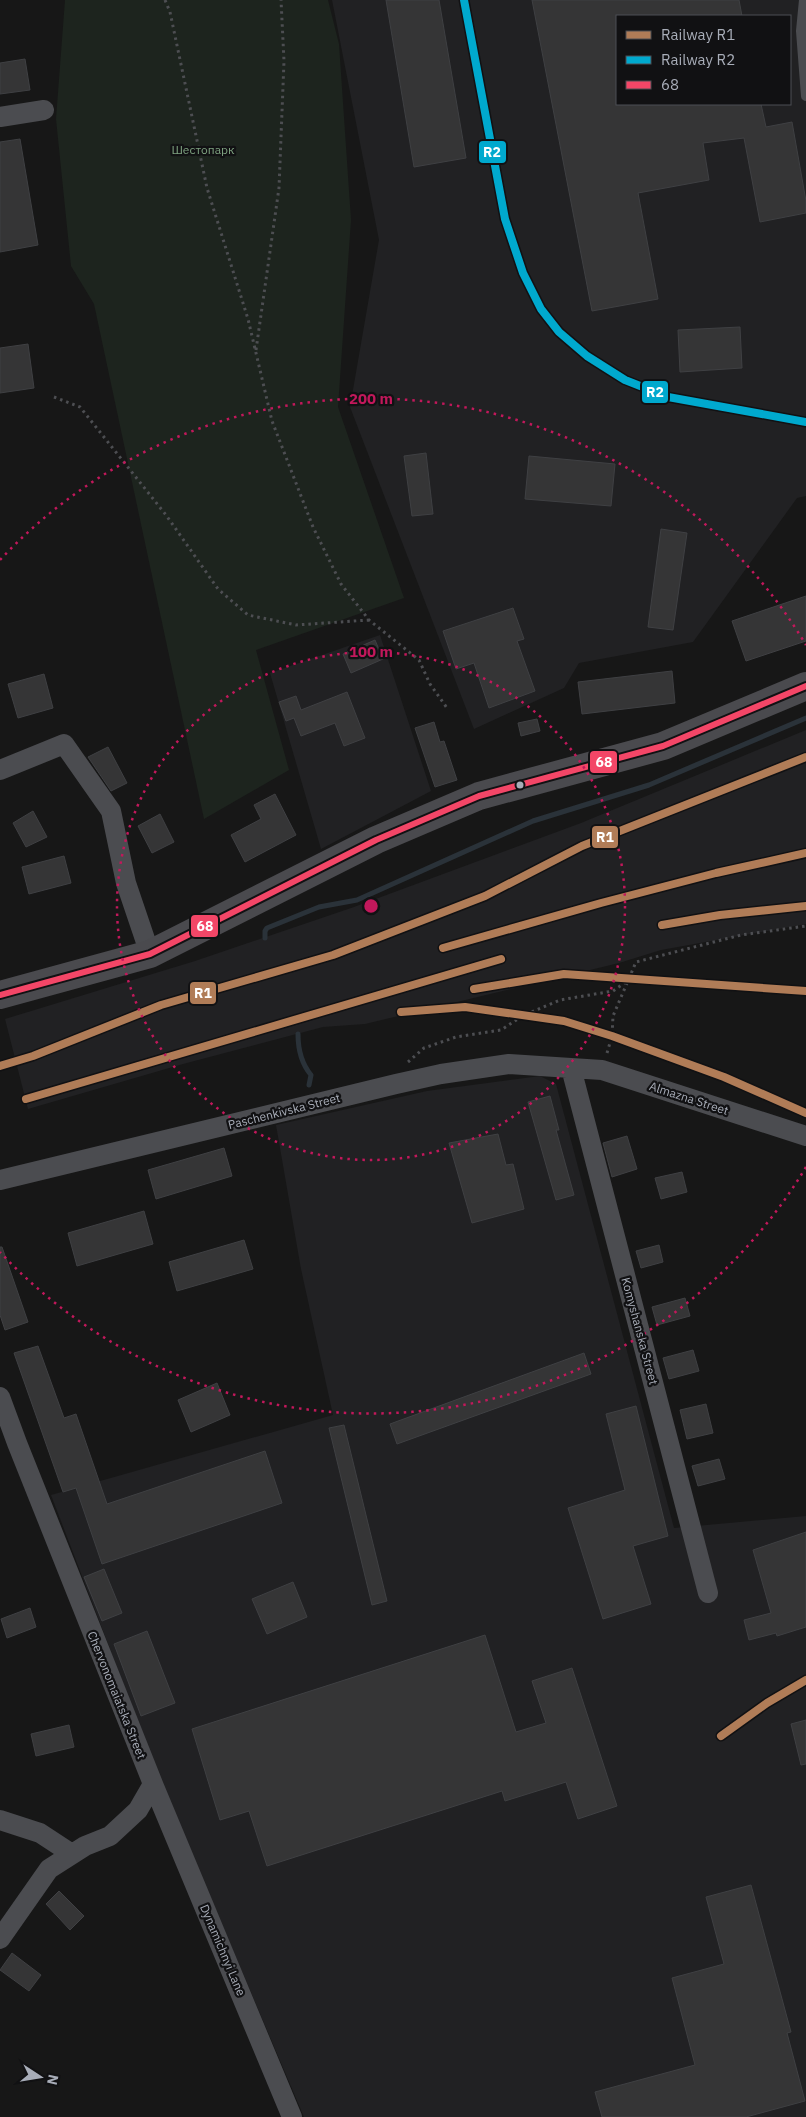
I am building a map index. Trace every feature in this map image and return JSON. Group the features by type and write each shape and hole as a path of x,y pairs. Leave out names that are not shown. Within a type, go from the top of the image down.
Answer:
{"street":[{"path":"0,117 44,110"},
{"path":"0,995 150,954 376,840 479,796 664,746 806,686"},
{"path":"0,770 64,744 111,811 126,882 150,954"},
{"name":"Paschenkivska Street","path":"0,1180 441,1074 509,1064 571,1068"},
{"name":"Almazna Street","path":"571,1068 602,1070 806,1136"},
{"name":"Komyshanska Street","path":"571,1068 708,1593"},
{"name":"Chervonomaiatska Street","path":"0,1397 16,1443 153,1784"},
{"path":"0,1939 49,1869 85,1846 110,1836 138,1810 153,1784"},
{"name":"Dynamichnyi Lane","path":"153,1784 292,2117"},
{"path":"0,1820 40,1832 72,1854"}],"lane":[{"path":"804,0 801,31 806,96"}],"path":[{"path":"165,0 170,12 207,188 248,319 272,421 313,527 342,584 369,620 419,660 430,684 447,708"},
{"path":"255,353 279,188 284,61 281,0"},
{"path":"54,397 80,407 166,515 218,589 248,616 296,625 369,620"},
{"path":"602,1070 612,1036 613,1016 636,962 741,935 806,926"},
{"path":"396,1084 404,1066 424,1048 456,1038 501,1030 524,1015 560,1000 613,991 630,979"}],"shaded area":[{"path":"332,0 806,0 806,496 797,498 693,642 579,663 564,688 474,729 350,407 379,240"},
{"path":"380,635 431,791 321,849 270,673"},
{"path":"806,730 806,924 661,950 619,963 365,1024 323,1027 183,1064 28,1109 5,1019 195,961 354,907 581,823"},
{"path":"540,1076 556,1084 674,1528 806,1516 806,2117 304,2117 157,1772 51,1495 333,1415 301,1269 276,1125 427,1091"}],"green space":[{"name":"Шестопарк","path":"65,0 328,0 339,44 351,220 338,407 404,598 256,650 289,770 204,819 94,304 71,266 56,119"}],"building":[{"path":"386,0 439,0 466,158 414,167"},
{"path":"532,0 739,0 742,15 616,15 616,105 761,105 766,127 792,122 806,201 806,213 760,222 744,138 703,143 709,180 638,193 658,299 592,311"},
{"path":"25,59 30,90 0,94 0,63"},
{"path":"20,139 38,245 0,252 0,142"},
{"path":"740,327 742,368 680,372 678,330"},
{"path":"28,344 34,388 0,393 0,348"},
{"path":"426,453 433,514 412,516 404,456"},
{"path":"529,456 615,464 611,506 525,499"},
{"path":"661,529 687,533 673,630 648,627"},
{"path":"806,596 806,641 746,661 732,621"},
{"path":"513,608 524,639 517,641 535,691 489,708 474,663 456,669 443,631"},
{"path":"375,640 383,659 351,673 343,654"},
{"path":"672,671 675,703 582,714 578,682"},
{"path":"44,674 53,708 18,718 8,684"},
{"path":"347,692 365,738 344,746 335,723 301,736 294,718 286,721 279,702 296,696 301,710"},
{"path":"537,719 540,731 521,736 518,723"},
{"path":"434,722 440,742 444,741 457,780 435,787 415,728"},
{"path":"108,747 127,783 111,791 88,757"},
{"path":"275,794 296,835 245,862 231,835 261,819 254,805"},
{"path":"33,811 47,837 26,847 13,823"},
{"path":"160,814 174,842 152,853 138,826"},
{"path":"64,856 71,883 29,894 22,867"},
{"path":"550,1096 559,1130 556,1130 574,1195 556,1200 528,1102"},
{"path":"498,1134 506,1165 513,1164 524,1209 472,1223 449,1143"},
{"path":"627,1136 637,1169 612,1177 603,1143"},
{"path":"224,1148 232,1176 156,1199 148,1170"},
{"path":"682,1172 687,1192 661,1199 655,1178"},
{"path":"144,1211 153,1244 77,1266 68,1233"},
{"path":"244,1240 253,1269 177,1291 169,1262"},
{"path":"659,1245 663,1262 641,1268 636,1251"},
{"path":"0,1247 2,1247 28,1322 5,1330 0,1315"},
{"path":"685,1298 690,1316 657,1325 652,1307"},
{"path":"38,1346 64,1418 76,1414 107,1504 265,1451 282,1503 102,1564 76,1488 63,1492 14,1353"},
{"path":"693,1350 699,1371 669,1379 663,1358"},
{"path":"584,1353 591,1374 397,1444 390,1424"},
{"path":"217,1383 230,1415 191,1432 178,1400"},
{"path":"706,1404 713,1433 687,1439 680,1410"},
{"path":"636,1406 668,1536 633,1546 651,1604 603,1619 568,1508 625,1490 606,1414"},
{"path":"344,1425 387,1601 372,1605 329,1428"},
{"path":"719,1459 725,1479 698,1486 692,1466"},
{"path":"806,1532 806,1627 777,1636 776,1633 749,1640 744,1620 771,1613 753,1550"},
{"path":"104,1569 122,1613 102,1621 84,1577"},
{"path":"293,1582 307,1617 267,1634 252,1599"},
{"path":"30,1608 36,1627 7,1638 1,1619"},
{"path":"147,1631 175,1703 141,1716 114,1644"},
{"path":"485,1635 516,1732 546,1723 532,1681 572,1668 617,1806 578,1819 566,1782 505,1801 502,1791 267,1866 249,1811 220,1820 192,1729"},
{"path":"806,1720 806,1764 801,1765 791,1724"},
{"path":"69,1725 74,1747 36,1756 31,1734"},
{"path":"751,1885 791,2032 787,2033 805,2101 746,2117 602,2117 595,2092 695,2065 672,1978 724,1964 706,1897"},
{"path":"59,1891 84,1916 70,1930 46,1904"},
{"path":"12,1953 41,1975 29,1991 0,1970"}],"waterway":[{"path":"265,938 267,928 319,907 357,900 533,821 649,785 806,718"},
{"path":"298,1034 301,1056 311,1075 309,1085"}],"rail line":[{"name":"R2","path":"464,0 505,219 523,273 541,309 559,332 587,356 625,380 668,397 806,422"},
{"name":"R1","path":"0,1066 33,1056 161,1005 333,955 485,896 582,846 806,757"},
{"name":"R1","path":"443,948 601,903 716,873 806,853"},
{"name":"R1","path":"662,925 720,915 806,906"},
{"name":"R1","path":"26,1099 501,959"},
{"name":"R1","path":"474,989 564,974 806,991"},
{"name":"R1","path":"401,1012 465,1007 564,1021 612,1036 724,1077 806,1113"},
{"name":"R1","path":"721,1736 767,1703 806,1680"}],"transit line":[{"name":"68","path":"0,995 150,954 376,840 479,796 663,746 806,686"}]}
